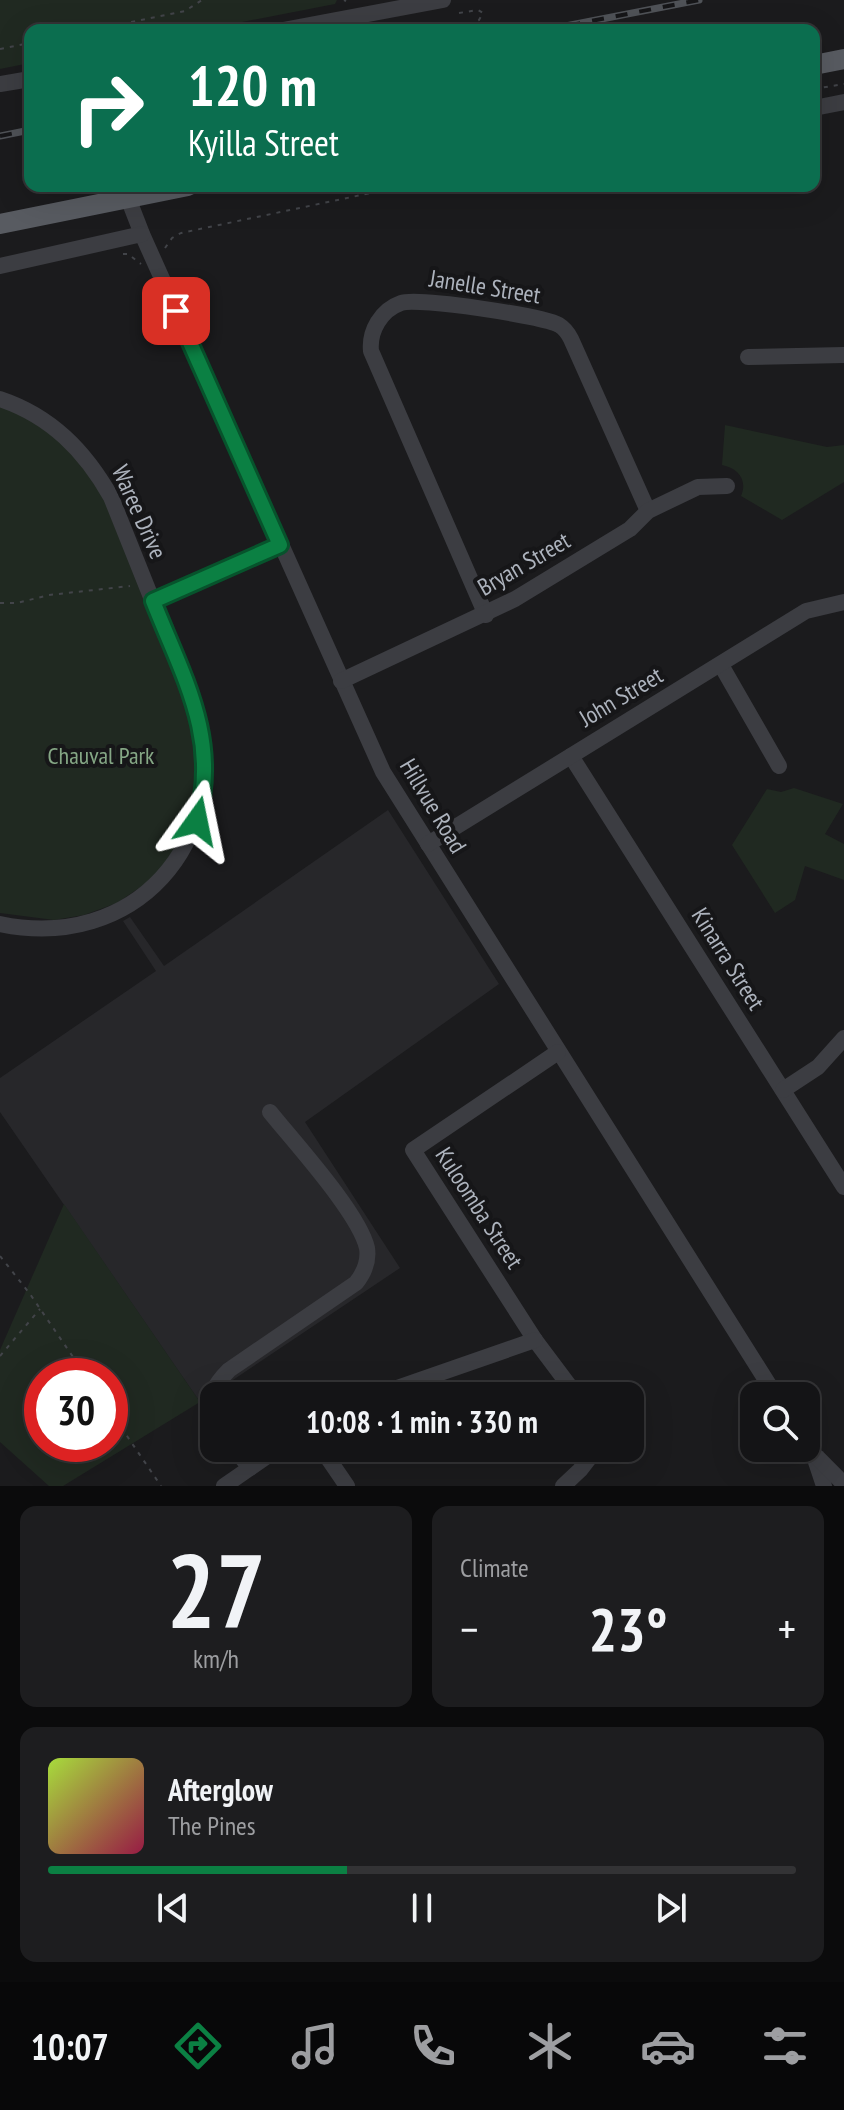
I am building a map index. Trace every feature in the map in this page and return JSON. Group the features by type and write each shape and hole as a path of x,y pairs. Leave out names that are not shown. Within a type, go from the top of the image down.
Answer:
{"main road":[{"path":"820,64 844,59"},
{"path":"0,224 158,192"}],"street":[{"path":"303,24 360,7 443,0"},
{"path":"0,84 24,80"},
{"path":"820,107 844,102"},
{"name":"Hillvue Road","path":"128,198 383,772 767,1382"},
{"path":"0,266 142,234"},
{"name":"Janelle Street","path":"486,615 371,351 374,328 391,308 415,300 433,302 539,320 563,328 571,339 648,511"},
{"path":"748,357 844,355"},
{"name":"Waree Drive","path":"0,399 35,415 57,430 96,470 111,497 197,712 204,737 206,770 203,798 186,844 157,883 114,914 88,924 37,930 0,924"},
{"name":"Bryan Street","path":"341,681 486,615 630,529 648,511 698,487 727,486"},
{"path":"153,601 280,545"},
{"name":"John Street","path":"428,844 806,611 844,602"},
{"path":"721,665 779,766"},
{"name":"Kinarra Street","path":"571,756 844,1187"},
{"path":"783,1090 818,1067 844,1038"},
{"name":"Kuloomba Street","path":"558,1052 413,1150 535,1340 566,1382"},
{"path":"218,1382 229,1370 356,1283 367,1261 367,1249 349,1214 270,1112"},
{"path":"414,1382 535,1340"},
{"path":"820,1461 837,1482"},
{"path":"245,1462 250,1468"},
{"path":"224,1486 259,1462"},
{"path":"331,1462 347,1486"},
{"path":"563,1486 586,1462"}],"path":[{"path":"121,24 185,11 202,0"},
{"path":"459,13 478,10 483,13 479,20 470,24"},
{"path":"0,49 24,44"},
{"path":"820,88 844,84"},
{"path":"122,254 128,254 138,264 154,261 172,238 181,233 380,192"},
{"path":"0,603 145,584"},
{"path":"0,1256 74,1358"},
{"path":"0,1356 40,1309"},
{"path":"128,1437 161,1486"}],"shaded area":[{"path":"388,810 499,984 305,1122 400,1268 230,1382 200,1382 200,1402 0,1112 0,1078 156,971 123,921 130,917 164,966"}],"green space":[{"path":"0,0 337,0 335,4 232,24 24,24 24,64 0,69"},
{"name":"Chauval Park","path":"0,405 55,432 110,499 178,668 204,760 190,822 169,859 148,882 117,903 84,915 54,920 0,913"},
{"path":"725,425 827,447 844,445 844,482 782,520 741,496 743,485 740,476 722,465"},
{"path":"794,788 843,804 825,834 844,844 844,880 805,866 795,900 775,913 732,845 767,789 781,792"},
{"path":"64,1204 200,1402 128,1446 128,1358 24,1358 24,1462 102,1462 63,1486 49,1486 0,1442 0,1350"}],"railway":[{"path":"576,24 699,0"},
{"path":"0,136 24,131"}],"route":[{"path":"176,311 280,545 153,601 204,737 206,770 197,821"}]}
